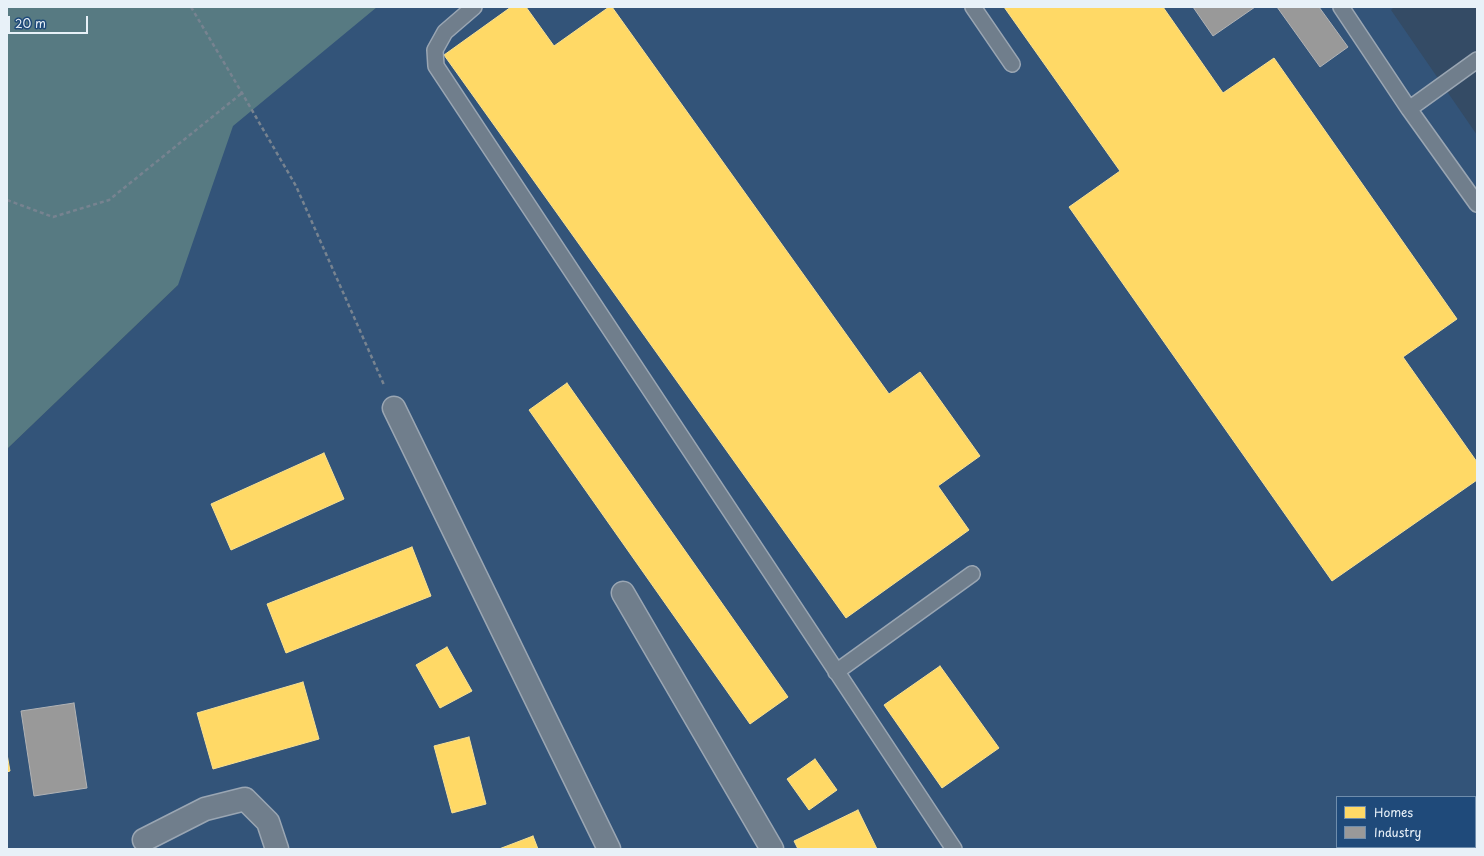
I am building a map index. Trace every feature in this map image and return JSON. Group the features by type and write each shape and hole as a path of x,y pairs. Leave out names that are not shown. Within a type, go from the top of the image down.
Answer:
{"street":[{"path":"394,408 608,849"},
{"path":"623,592 772,849"},
{"path":"144,840 205,809 245,799 268,822 278,849"},
{"path":"1446,849 1462,848"}],"lane":[{"path":"474,7 445,32 435,50 436,66 954,849"},
{"path":"973,7 1012,64"},
{"path":"1340,7 1477,204"},
{"path":"1409,108 1477,60"},
{"path":"836,672 972,574"}],"path":[{"path":"191,7 296,186 394,408"},
{"path":"7,200 53,217 109,200 242,92"}],"shaded area":[{"path":"162,7 1394,7 1391,10 1477,135 1477,847 1476,796 1336,796 1336,848 1462,848 7,849 7,449 178,285"}],"green space":[{"path":"7,7 377,7 233,126 178,285 7,449"}],"building: Homes":[{"path":"511,7 526,7 554,46 609,7 612,7 889,394 920,372 980,456 938,486 969,530 846,618 444,55"},
{"path":"1004,7 1163,7 1223,93 1274,58 1457,319 1403,357 1477,462 1477,480 1332,581 1069,207 1120,171"},
{"path":"567,383 788,697 750,724 529,410"},
{"path":"324,453 344,499 231,550 211,504"},
{"path":"412,547 431,596 286,653 267,604"},
{"path":"447,647 472,691 440,708 416,665"},
{"path":"940,666 999,748 942,788 884,705"},
{"path":"303,682 319,739 213,769 197,713"},
{"path":"469,737 486,804 452,813 434,746"},
{"path":"7,754 10,771 7,772"},
{"path":"815,759 837,790 809,810 787,779"},
{"path":"858,810 877,849 798,849 794,841"},
{"path":"533,836 538,849 499,849"}],"building: Industry":[{"path":"1193,7 1255,7 1213,36"},
{"path":"1277,7 1319,7 1348,47 1320,67"},
{"path":"74,703 87,788 34,796 21,711"}]}
